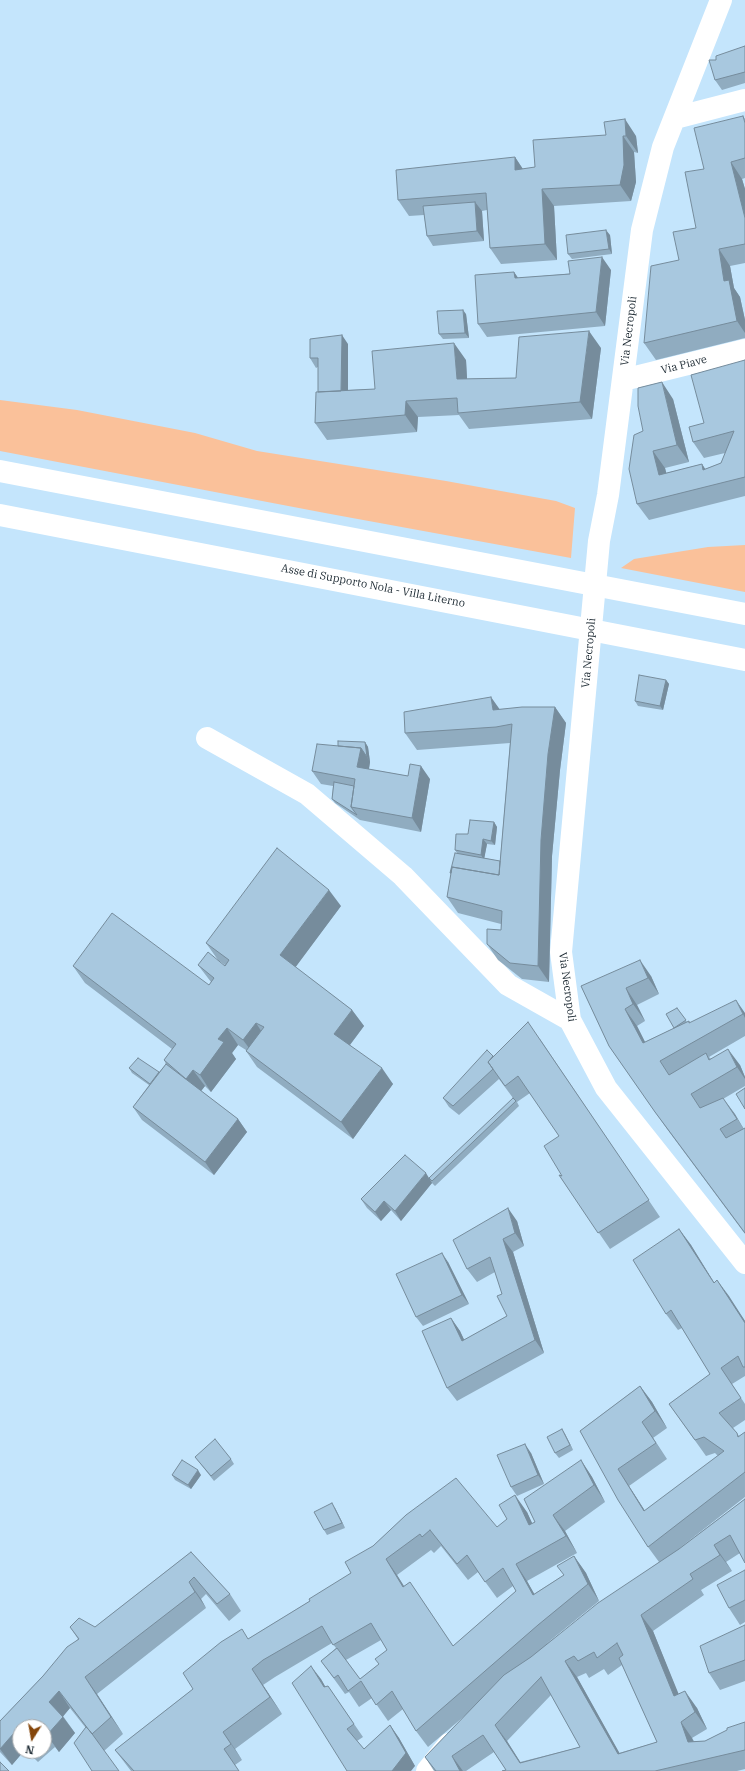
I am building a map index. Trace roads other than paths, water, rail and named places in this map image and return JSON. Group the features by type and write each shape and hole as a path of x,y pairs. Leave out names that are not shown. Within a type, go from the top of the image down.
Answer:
{"main road":[{"name":"Via Necropoli","path":"720,0 664,147 642,230 608,494 599,541 561,952 570,1020 606,1088 745,1263"},
{"path":"675,118 745,100"},
{"name":"Via Piave","path":"623,380 745,350"},
{"path":"0,470 545,574 745,614"},
{"name":"Asse di Supporto Nola - Villa Literno","path":"0,515 539,618 745,660"},
{"path":"207,738 307,794 403,876 508,985 570,1020"},
{"path":"427,1771 464,1727"}]}
